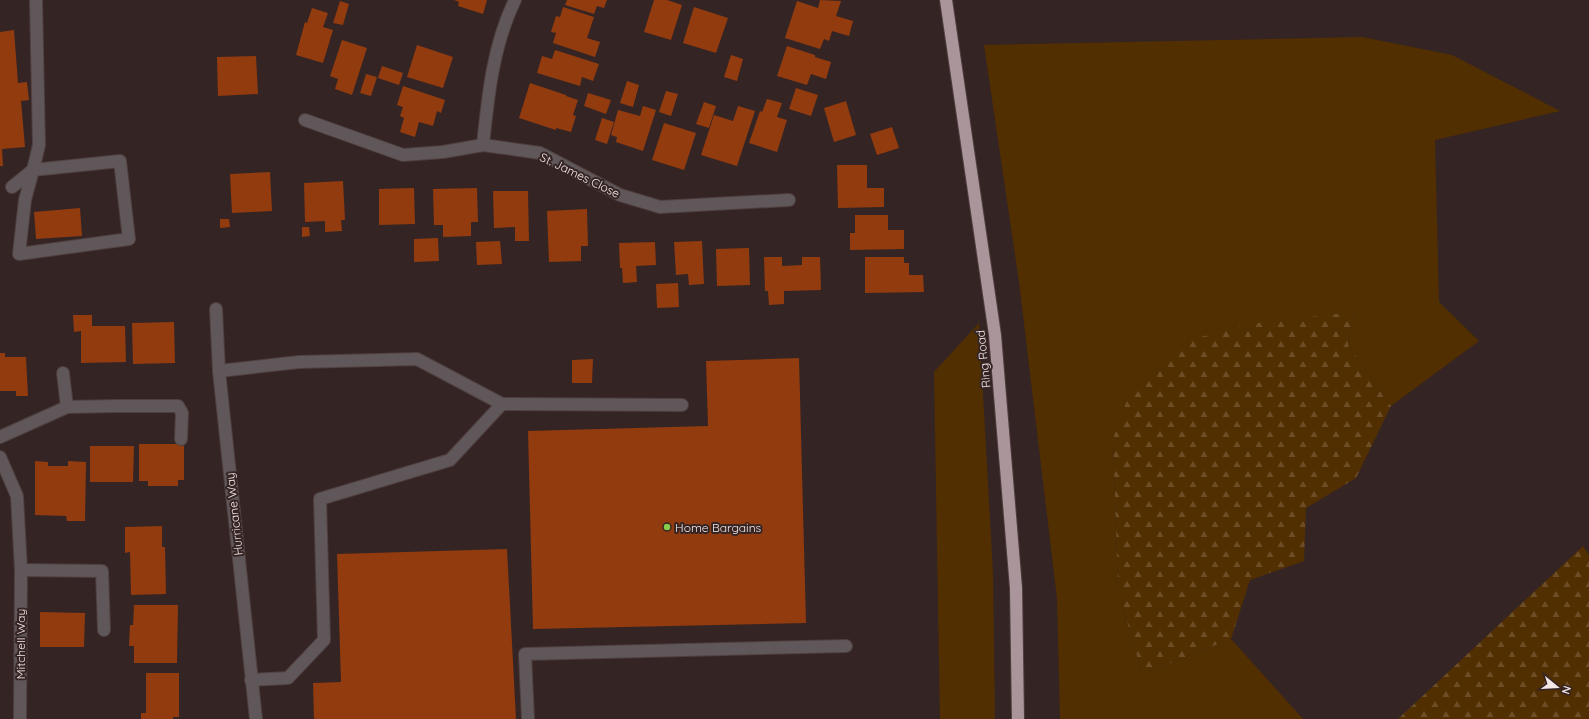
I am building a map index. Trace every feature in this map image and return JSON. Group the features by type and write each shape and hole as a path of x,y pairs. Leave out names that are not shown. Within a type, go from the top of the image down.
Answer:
{"highway":[{"name":"Ring Road","path":"946,0 995,335 1016,588 1018,719"}],"street":[{"path":"12,187 33,170 120,161 129,239 19,254 25,200 33,170 39,145 36,0"},
{"path":"483,145 490,79 507,17 515,0"},
{"name":"St. James Close","path":"305,120 402,155 443,152 483,145 540,153 620,195 660,207 789,200"},
{"name":"Hurricane Way","path":"216,309 219,371 256,719"},
{"path":"219,371 299,362 416,359 502,404 682,405"},
{"path":"63,373 67,406"},
{"path":"251,680 288,678 324,640 320,499 450,460 502,404"},
{"path":"0,437 67,406 178,406 182,413 181,440"},
{"name":"Mitchell Way","path":"0,457 16,496 21,570 20,719"},
{"path":"21,570 102,571 104,630"},
{"path":"528,719 525,654 846,646"}],"green space":[{"path":"1362,37 1452,55 1560,111 1435,140 1439,302 1479,341 1391,406 1348,345 1354,312 1113,439 1118,589 1142,674 1231,639 1303,719 1060,719 1057,598 1019,282 984,45"},
{"path":"1354,312 1348,345 1391,406 1356,478 1306,508 1304,561 1250,580 1231,639 1142,674 1118,589 1113,439 1127,400 1182,342 1249,324"},
{"path":"979,323 993,573 995,719 940,719 934,372"},
{"path":"1583,546 1589,555 1589,719 1398,719"}],"building":[{"path":"454,0 487,0 483,14 458,6 459,2"},
{"path":"567,0 607,0 604,8 597,6 594,14 565,5"},
{"path":"654,0 667,0 682,5 671,40 644,32"},
{"path":"820,0 841,1 836,16 853,21 849,36 832,31 829,41 824,39 820,49 785,38 797,1 818,8"},
{"path":"340,1 349,4 343,25 333,23"},
{"path":"563,7 594,17 587,38 600,42 595,57 553,43 556,33 551,32 556,16 560,17"},
{"path":"694,7 728,18 716,53 683,43"},
{"path":"312,8 328,13 323,27 333,30 323,63 296,55 305,22 307,23"},
{"path":"14,30 18,83 27,82 29,100 21,101 25,147 2,149 3,166 0,166 0,32"},
{"path":"342,40 367,48 352,95 335,89 338,79 330,76"},
{"path":"417,45 453,57 443,88 407,77"},
{"path":"787,46 831,62 826,79 811,74 807,85 777,76"},
{"path":"555,50 599,64 593,81 582,77 580,86 537,73 542,56 552,59"},
{"path":"731,55 743,59 737,81 724,77"},
{"path":"256,56 258,94 218,96 217,57"},
{"path":"382,66 403,73 399,85 378,78"},
{"path":"366,74 377,77 371,96 360,93"},
{"path":"627,81 639,85 633,107 620,103"},
{"path":"530,83 578,100 573,115 576,116 571,132 556,128 556,130 519,118"},
{"path":"403,86 445,100 441,113 437,111 433,126 419,122 415,137 400,132 404,118 400,116 403,107 397,105"},
{"path":"796,88 818,95 811,116 789,109"},
{"path":"666,91 678,94 671,116 659,112"},
{"path":"588,93 611,100 606,114 584,106"},
{"path":"767,99 782,103 777,117 787,120 777,152 749,143 760,111 762,112"},
{"path":"846,101 856,135 834,142 824,108"},
{"path":"704,102 716,106 709,128 696,124"},
{"path":"643,106 656,110 643,151 616,142 617,137 611,135 618,110 640,116"},
{"path":"738,106 755,111 737,166 701,155 714,115 733,121"},
{"path":"602,118 614,122 607,144 595,140"},
{"path":"664,123 696,133 684,170 652,160"},
{"path":"892,127 899,148 877,155 870,134"},
{"path":"837,165 867,165 867,188 884,188 884,207 838,208"},
{"path":"270,172 272,211 232,213 230,174"},
{"path":"343,181 345,220 341,220 342,231 325,232 325,221 305,222 304,183"},
{"path":"414,188 415,224 379,225 379,189"},
{"path":"477,188 478,222 471,222 471,236 443,237 443,225 434,225 433,189"},
{"path":"493,191 528,191 529,241 515,241 515,227 494,228"},
{"path":"80,208 82,236 36,239 34,212"},
{"path":"587,209 588,246 581,246 581,261 549,262 547,211"},
{"path":"855,215 888,215 888,230 904,230 904,249 850,250 850,233 855,233"},
{"path":"220,219 229,219 230,227 220,228"},
{"path":"302,227 309,227 310,236 302,237"},
{"path":"438,238 439,261 414,262 414,239"},
{"path":"500,241 502,264 477,265 476,242"},
{"path":"702,241 704,284 689,285 688,274 676,275 674,242"},
{"path":"655,242 656,265 636,266 637,282 623,283 622,268 620,268 619,243"},
{"path":"749,248 750,285 717,286 716,249"},
{"path":"764,257 782,257 782,266 802,265 802,257 820,257 821,290 784,291 784,304 769,305 768,291 765,291"},
{"path":"865,257 904,257 904,263 909,263 909,275 923,275 924,292 865,293"},
{"path":"678,283 679,307 657,308 656,284"},
{"path":"73,315 92,315 92,326 125,326 126,362 81,363 81,331 74,332"},
{"path":"174,322 175,363 133,364 132,323"},
{"path":"0,353 5,353 5,357 26,357 28,396 16,396 16,391 0,391"},
{"name":"Home Bargains","path":"799,358 806,623 533,629 528,431 708,426 706,361"},
{"path":"593,359 592,383 572,383 572,360"},
{"path":"139,444 184,444 184,480 178,480 178,486 148,486 148,481 139,481"},
{"path":"90,446 134,446 133,482 90,482"},
{"path":"35,461 48,462 48,466 68,466 68,461 86,462 85,521 67,521 66,516 35,515"},
{"path":"162,526 162,547 165,547 166,594 131,595 130,552 125,553 125,527"},
{"path":"507,549 516,719 314,719 313,683 341,682 337,554"},
{"path":"134,605 178,605 177,663 134,663 134,646 129,646 130,625 133,625"},
{"path":"40,612 85,613 84,647 40,647"},
{"path":"146,673 179,673 179,717 173,717 173,719 141,719 141,713 146,713"}],"place":[{"name":"Home Bargains","path":"667,527"}]}
